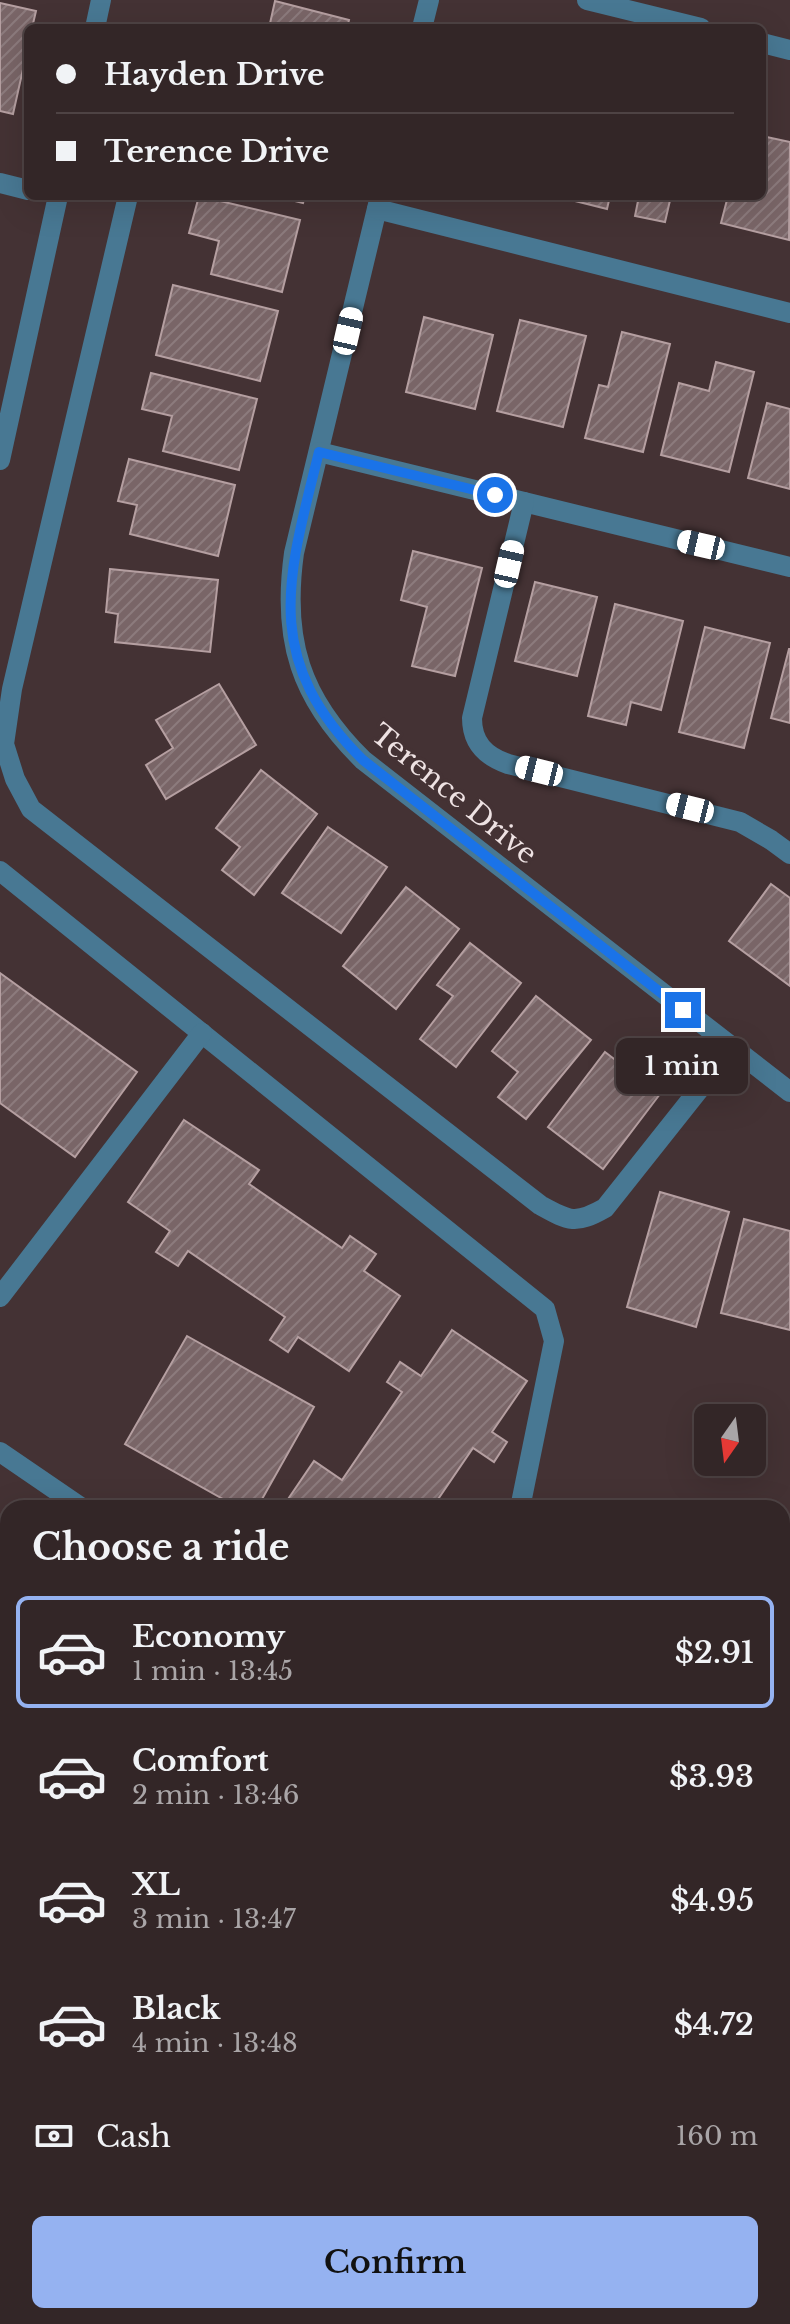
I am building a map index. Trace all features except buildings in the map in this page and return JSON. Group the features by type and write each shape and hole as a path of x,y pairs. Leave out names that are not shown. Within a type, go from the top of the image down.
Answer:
{"street":[{"path":"96,24 101,0"},
{"path":"423,24 429,0"},
{"path":"587,0 685,24"},
{"path":"766,44 790,50"},
{"path":"0,183 24,189"},
{"path":"0,460 55,200"},
{"path":"127,200 12,689 4,744 15,779 31,809 540,1205 567,1220 589,1217 605,1208 732,1048"},
{"path":"379,203 790,313"},
{"name":"Terence Drive","path":"379,203 294,553 289,611 300,666 325,716 363,760 790,1092"},
{"path":"319,452 790,567"},
{"path":"524,502 472,718 472,730 484,752 508,764 740,822 790,854"},
{"path":"0,871 545,1309 554,1341 522,1500"},
{"path":"0,1297 202,1033"},
{"path":"0,1452 70,1500"}],"route":[{"path":"495,495 319,452 294,553 290,583 292,637 300,666 325,716 363,760 683,1010"}]}
